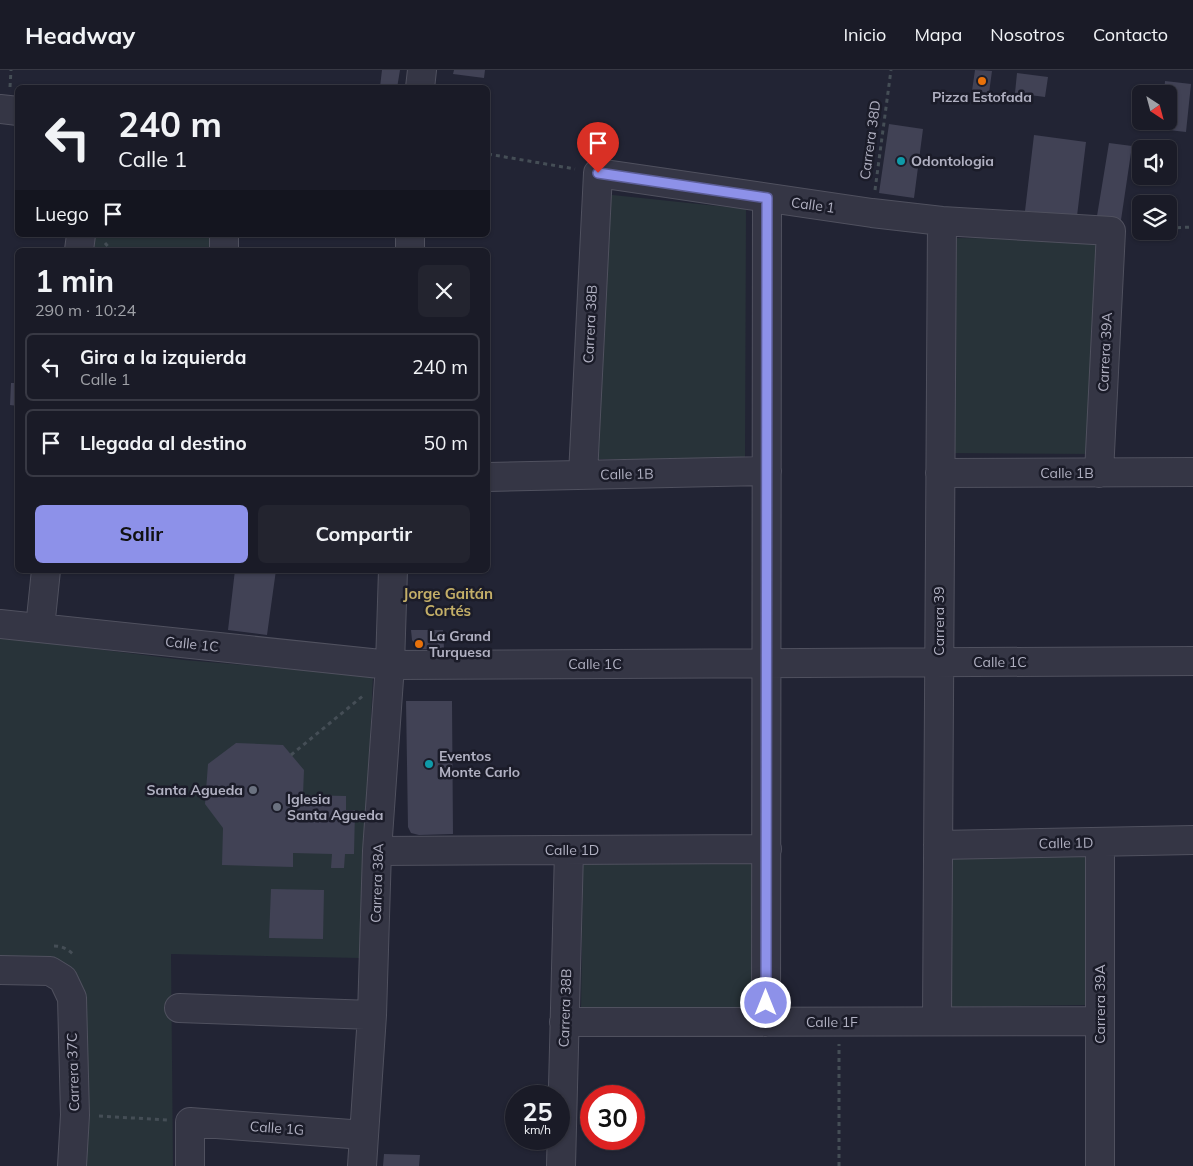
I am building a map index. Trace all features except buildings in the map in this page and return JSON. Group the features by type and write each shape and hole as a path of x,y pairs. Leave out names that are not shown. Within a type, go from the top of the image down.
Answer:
{"street":[{"path":"420,85 422,70"},
{"path":"0,109 15,111"},
{"name":"Calle 1","path":"598,173 872,213 942,220 1111,231"},
{"name":"Carrera 38B","path":"583,475 598,173"},
{"path":"766,1022 767,198"},
{"name":"Carrera 39","path":"937,1021 942,220"},
{"name":"Carrera 39A","path":"1099,472 1111,231"},
{"name":"Calle 1B","path":"490,477 767,471"},
{"name":"Calle 1B","path":"940,473 1193,472"},
{"path":"40,628 46,573"},
{"name":"Carrera 38A","path":"362,1166 372,1015 378,851 390,665 393,573"},
{"name":"Calle 1C","path":"0,624 390,665 1193,662"},
{"name":"Calle 1D","path":"938,845 1193,840"},
{"name":"Carrera 39A","path":"1100,842 1100,1166"},
{"name":"Calle 1D","path":"378,851 767,849"},
{"name":"Carrera 38B","path":"561,1166 569,850"},
{"name":"Carrera 37C","path":"0,970 50,971 63,979 72,998 75,1115 72,1166"},
{"path":"179,1008 372,1015"},
{"name":"Calle 1F","path":"564,1022 1100,1021"},
{"path":"190,1122 190,1166"},
{"name":"Calle 1G","path":"190,1122 364,1135"}],"path":[{"name":"Carrera 38D","path":"872,213 891,70"},
{"path":"490,154 598,173"},
{"path":"1177,228 1193,227"},
{"path":"291,755 371,689"},
{"path":"838,1166 839,1022"},
{"path":"98,1116 190,1122"}],"shaded area":[{"path":"603,194 746,209 745,460 594,459"},
{"path":"92,237 212,237 212,248 90,248"},
{"path":"950,238 1099,239 1096,454 946,453"},
{"path":"0,637 184,660 373,676 360,958 171,954 173,1166 81,1166 67,966 55,957 0,956"},
{"path":"1088,854 1088,1005 948,1007 948,855"},
{"path":"583,861 754,862 752,1012 581,1011"}],"place":[{"name":"Pizza Estofada","path":"982,81"},
{"name":"Odontologia","path":"901,161"},
{"name":"La Grand Turquesa","path":"419,644"},
{"name":"Eventos Monte Carlo","path":"429,764"},
{"name":"Santa Agueda","path":"253,790"},
{"name":"Iglesia Santa Agueda","path":"277,807"}],"district":[{"name":"Jorge Gaitán Cortés","path":"448,602"}],"route":[{"path":"598,173 767,198 766,1003"}]}
